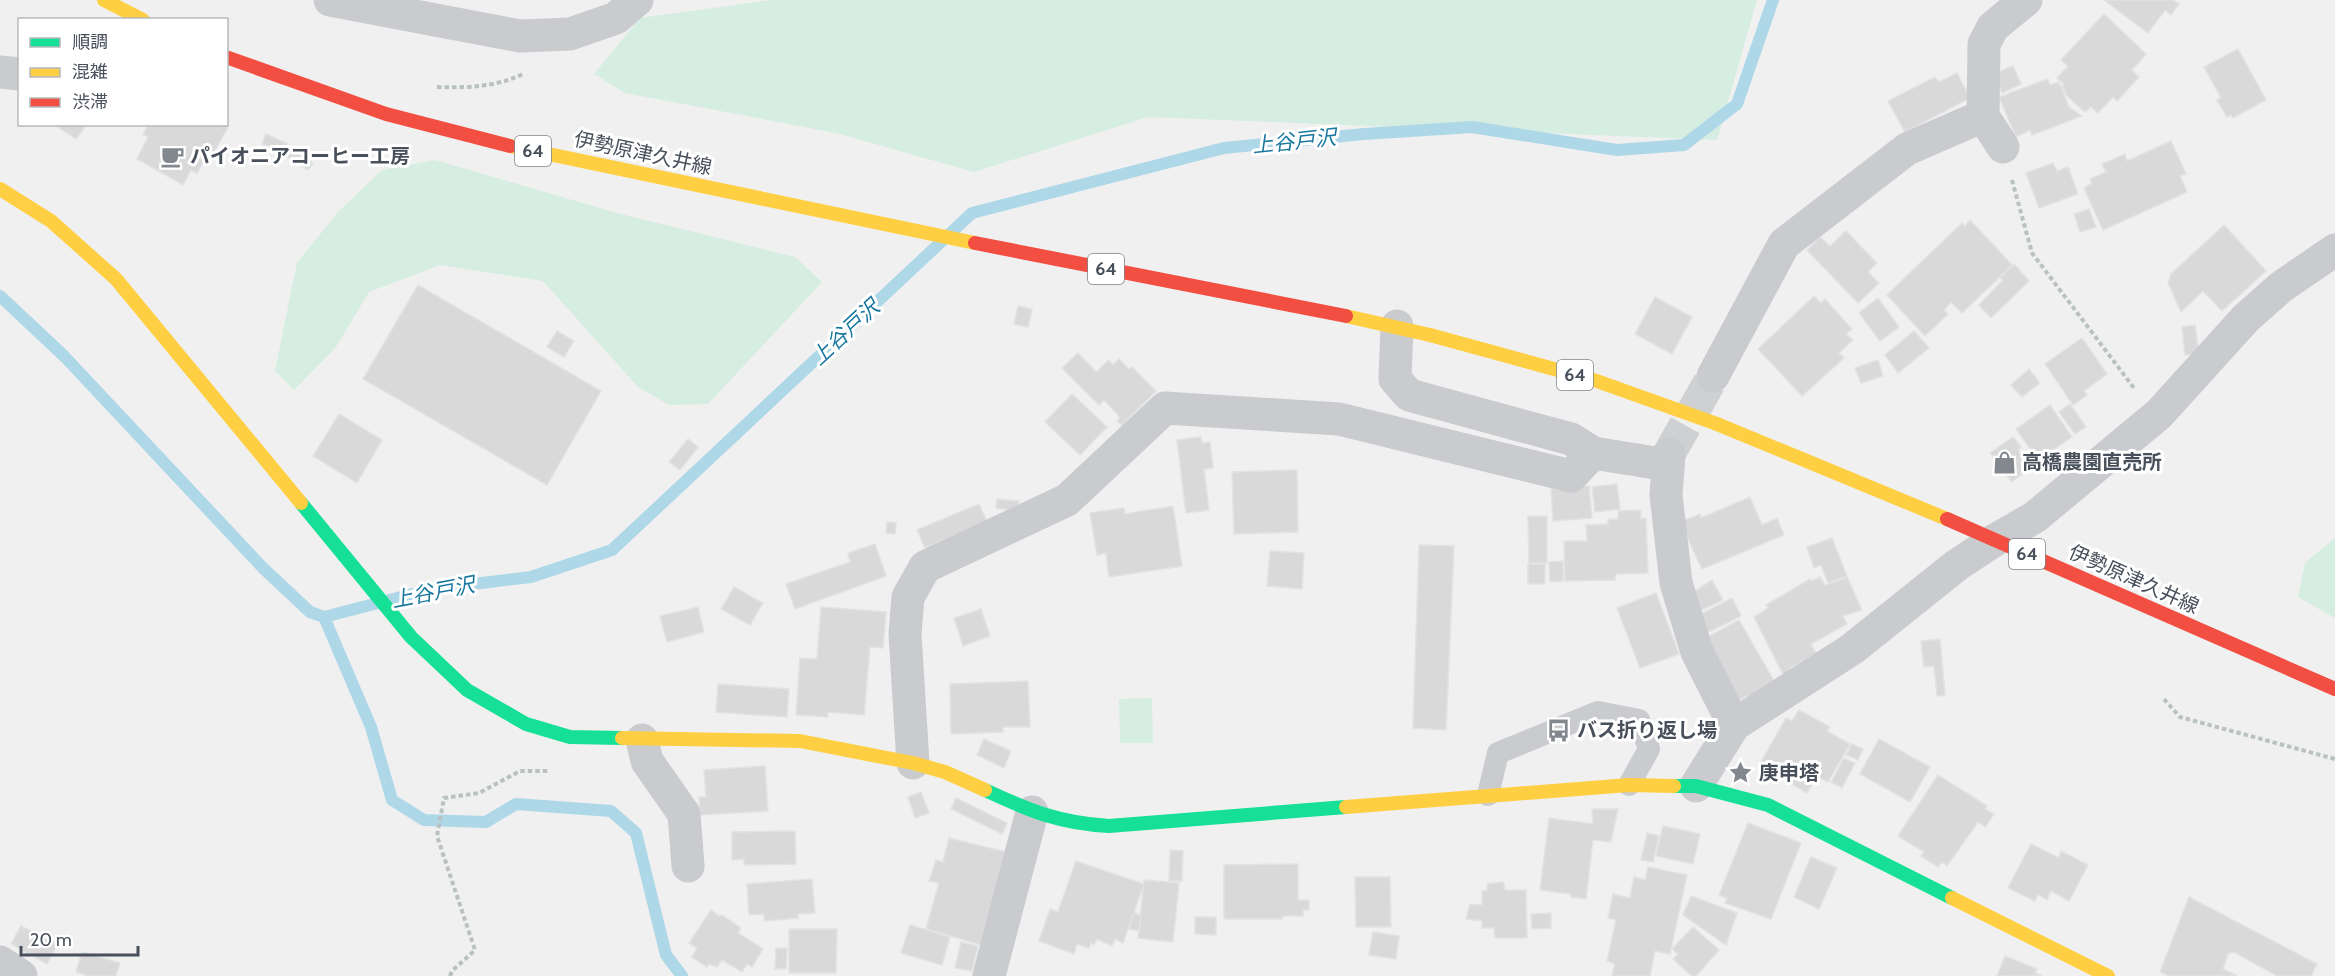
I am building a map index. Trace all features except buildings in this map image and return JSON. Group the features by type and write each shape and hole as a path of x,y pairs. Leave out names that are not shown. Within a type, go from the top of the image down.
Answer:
{"street":[{"path":"104,0 139,18"},
{"path":"330,0 520,36 570,34 616,18 637,0"},
{"path":"2004,147 1983,116 1984,44 1993,27 2026,0"},
{"name":"伊勢原津久井線","path":"228,58 376,111 437,128 848,218 1397,326 1594,380 1717,424 1995,540 2335,689"},
{"path":"0,72 18,74"},
{"path":"1713,376 1784,244 1907,149 1983,116"},
{"path":"0,189 51,221 116,279 411,637 467,690 526,724 570,737 800,741 914,763 945,772 1032,812 1078,824 1109,826 1629,784 1696,786 1768,805 2108,976"},
{"path":"1696,786 1734,724 1852,649 1957,565 2035,517 2159,414 2246,318 2282,287 2335,250"},
{"path":"1397,326 1395,379 1409,395 1571,439 1593,453 1668,460 1666,495 1676,583 1697,652 1734,724"},
{"path":"914,763 905,634 908,597 925,567 1068,500 1165,408 1339,419 1571,476 1593,453"},
{"path":"642,740 647,761 684,814 688,866"},
{"path":"989,976 1032,812"},
{"path":"0,962 21,976"}],"lane":[{"path":"1488,795 1498,753 1598,712 1639,720 1649,749 1629,784"}],"path":[{"path":"430,87 474,88 513,79 532,69"},
{"path":"2004,147 2032,253 2136,392 2159,414"},
{"path":"2164,699 2180,717 2335,759"},
{"path":"450,976 452,971 475,950 436,836 444,798 479,794 520,771 551,771 565,760 570,737"}],"green space":[{"path":"772,0 1757,0 1717,140 1148,117 974,172 836,133 625,93 594,74 640,18"},
{"path":"435,160 617,213 795,257 822,282 708,404 669,405 638,387 543,281 440,265 369,292 336,347 294,390 275,371 297,263 338,212 382,170"},
{"path":"2335,538 2335,618 2298,597 2305,563"},
{"path":"1152,698 1153,743 1120,743 1119,699"}],"waterway":[{"name":"上谷戸沢","path":"0,296 64,356 263,568 310,612 324,617 432,589 531,577 612,550 972,213 1224,148 1364,134 1472,127 1617,150 1684,145 1737,104 1773,0"},
{"path":"324,617 371,727 392,800 424,820 486,822 516,804 611,811 636,833 666,955 682,976"}],"tunnel":[{"path":"1669,454 1713,376"}],"traffic: fast":[{"path":"301,503 411,637 467,690 526,724 570,737 622,738"},
{"path":"1674,786 1696,786 1768,805 1952,898"},
{"path":"985,790 1045,815 1075,822 1109,826 1346,807"}],"traffic: slow":[{"path":"104,0 139,18"},
{"path":"510,146 975,243"},
{"path":"0,189 51,221 116,279 301,503"},
{"path":"1346,316 1430,335"},
{"path":"1430,335 1594,380 1717,424"},
{"path":"1717,424 1947,519"},
{"path":"622,738 800,741 913,763 945,772 985,790"},
{"path":"1346,807 1629,785 1674,786"},
{"path":"1952,898 2108,976"}],"traffic: jam":[{"path":"228,58 386,114 510,146"},
{"path":"975,243 1346,316"},
{"path":"1947,519 2335,689"}],"place":[{"name":"パイオニアコーヒー工房","path":"172,156"},
{"name":"高橋農園直売所","path":"2004,462"},
{"name":"バス折り返し場","path":"1559,730"},
{"name":"庚申塔","path":"1741,773"}]}
